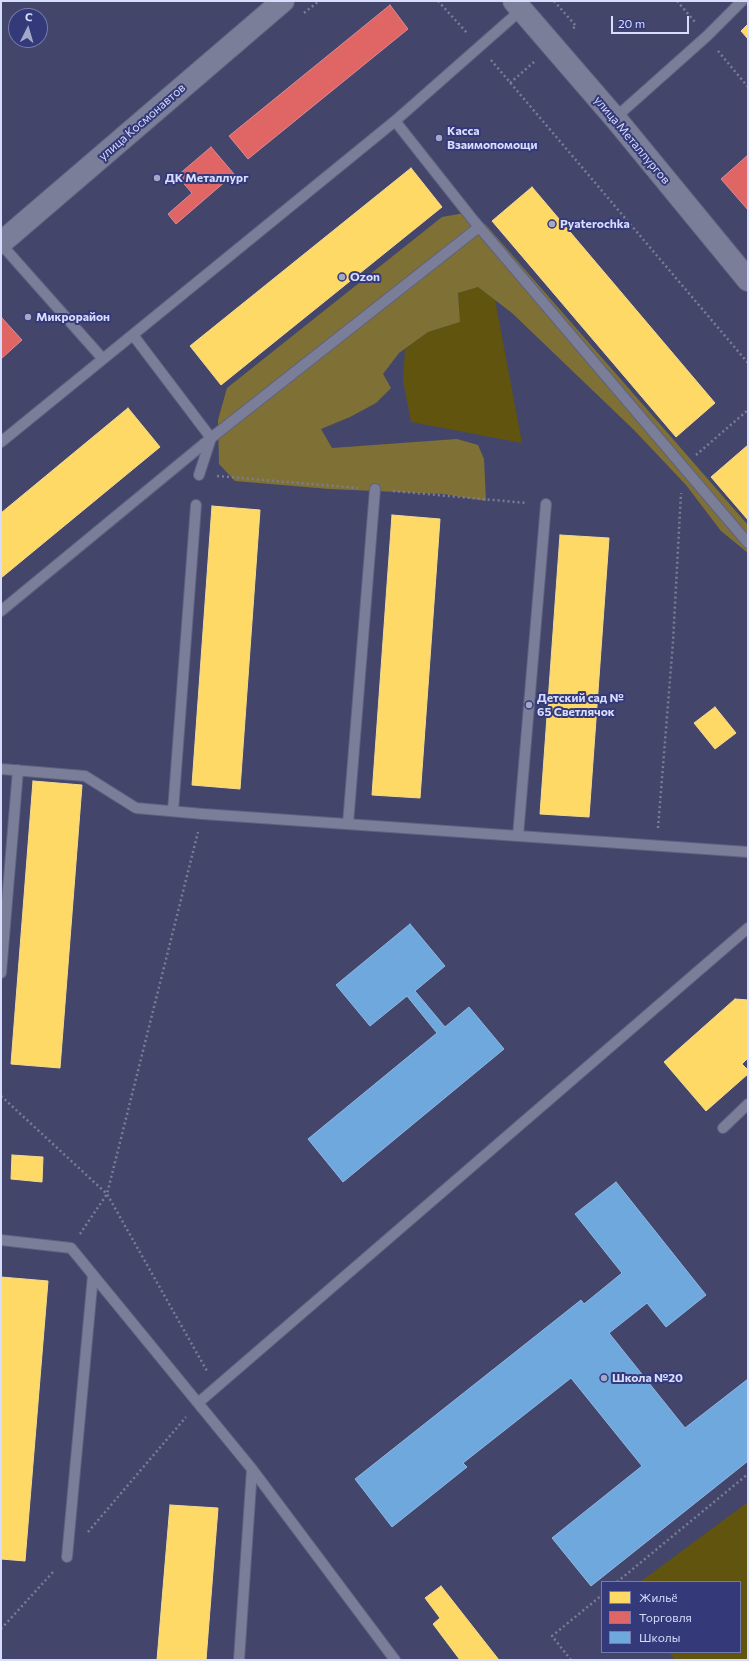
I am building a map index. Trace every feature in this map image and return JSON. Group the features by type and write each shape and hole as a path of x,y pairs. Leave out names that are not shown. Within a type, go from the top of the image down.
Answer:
{"main road":[{"name":"улица Космонавтов","path":"1,243 283,1"},
{"name":"улица Металлургов","path":"518,6 614,118 748,280"}],"lane":[{"path":"614,118 706,36 742,1"},
{"path":"1,442 395,121 480,47 518,6"},
{"path":"395,121 479,227 748,542"},
{"path":"1,611 211,438 479,227"},
{"path":"1,243 103,359"},
{"path":"133,335 211,438"},
{"path":"200,475 211,438"},
{"path":"348,824 375,489"},
{"path":"518,836 546,504"},
{"path":"173,811 196,505"},
{"path":"1,769 85,776 136,808 202,814 748,852"},
{"path":"1,974 18,770"},
{"path":"198,1403 748,928"},
{"path":"723,1128 748,1104"},
{"path":"1,1240 70,1248 252,1469 395,1660"},
{"path":"67,1557 93,1275"},
{"path":"239,1660 252,1469"}],"path":[{"path":"438,1 480,47 748,363"},
{"path":"657,846 673,642 683,466 748,410"},
{"path":"70,1248 107,1194 202,814"},
{"path":"1,1096 107,1194 217,1387"},
{"path":"1,1629 67,1557 198,1403"},
{"path":"618,1581 748,1474"},
{"path":"571,1660 552,1636 601,1596"}],"shaded area":[{"path":"470,212 486,225 748,525 748,553 721,531 686,485 634,430 512,313 478,287 458,293 460,322 428,332 399,353 383,374 391,388 376,403 350,417 321,429 332,448 457,439 478,445 484,459 486,501 444,494 329,489 235,481 219,464 218,420 227,388 442,217"},
{"path":"478,287 495,300 522,443 411,422 403,380 405,349 428,332 460,322 458,293"},
{"path":"748,1502 748,1660 675,1660 670,1653 741,1653 741,1581 641,1581"}],"building: Жильё":[{"path":"748,24 748,39 741,31"},
{"path":"411,168 442,207 221,385 190,346"},
{"path":"532,187 715,403 676,437 492,221"},
{"path":"128,408 160,447 1,578 1,513"},
{"path":"748,445 748,520 711,477"},
{"path":"212,506 260,510 240,789 192,785"},
{"path":"392,515 440,519 420,798 372,795"},
{"path":"560,535 609,538 589,817 540,814"},
{"path":"715,707 736,733 715,749 694,723"},
{"path":"33,781 82,785 60,1068 11,1064"},
{"path":"735,999 748,1000 748,1058 742,1064 748,1070 748,1074 706,1111 664,1062"},
{"path":"12,1155 43,1157 42,1182 11,1179"},
{"path":"1,1277 48,1281 25,1561 1,1559"},
{"path":"170,1505 218,1508 206,1660 157,1660"},
{"path":"441,1586 499,1660 460,1660 433,1624 440,1618 425,1598"}],"building: Торговля":[{"path":"390,5 408,29 248,159 229,136"},
{"path":"211,147 234,174 176,224 168,214 192,193 177,176"},
{"path":"748,155 748,210 721,179"},
{"path":"2,318 22,340 1,359 1,319"}],"building: Школы":[{"path":"410,924 445,966 415,991 445,1027 469,1007 504,1049 343,1182 308,1139 437,1033 407,996 370,1026 336,985"},
{"path":"616,1182 706,1295 666,1327 647,1303 609,1333 685,1428 748,1379 748,1461 591,1586 552,1538 642,1466 571,1378 463,1463 467,1467 392,1527 355,1479 581,1300 584,1304 622,1273 575,1214"}],"place":[{"name":"Касса Взаимопомощи","path":"439,138"},
{"name":"ДК Металлург","path":"157,178"},
{"name":"Pyaterochka","path":"552,224"},
{"name":"Ozon","path":"342,277"},
{"name":"Микрорайон","path":"28,317"},
{"name":"Детский сад № 65 Светлячок","path":"529,705"},
{"name":"Школа №20","path":"604,1378"}]}
